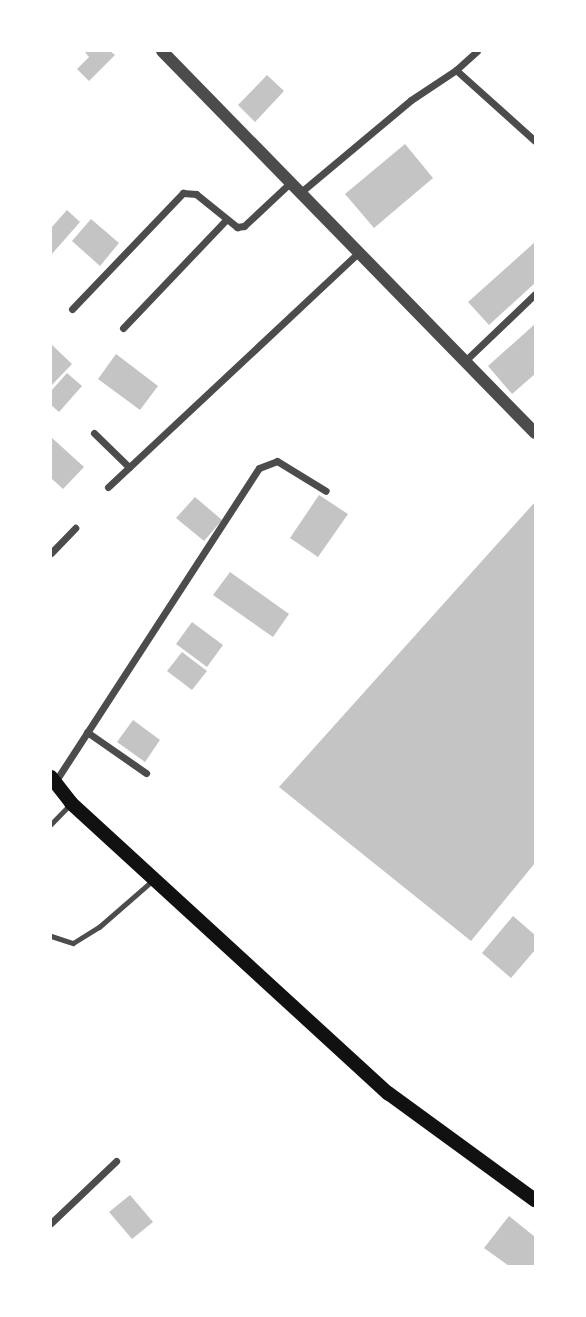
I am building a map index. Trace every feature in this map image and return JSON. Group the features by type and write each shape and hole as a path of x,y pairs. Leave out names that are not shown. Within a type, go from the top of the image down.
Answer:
{"main road":[{"path":"53,779 71,803 388,1093 535,1200"}],"street":[{"path":"162,51 467,359 535,433"},
{"path":"301,192 411,100 456,70 477,51"},
{"path":"456,70 535,141"},
{"path":"72,309 176,197 196,194 226,220 244,226 292,182"},
{"path":"122,328 226,220"},
{"path":"108,487 360,251"},
{"path":"467,359 535,294"},
{"path":"94,433 129,467"},
{"path":"53,779 88,732 259,468 277,461 326,491"},
{"path":"51,553 75,528"},
{"path":"88,732 146,773"},
{"path":"51,1223 116,1161"}],"lane":[{"path":"51,824 71,803"},
{"path":"51,936 73,943 99,927 154,879"}],"building":[{"path":"84,51 110,51 115,55 89,81 77,69 89,57"},
{"path":"267,75 284,91 255,122 238,105"},
{"path":"405,144 433,178 374,228 345,194"},
{"path":"67,210 80,222 51,255 51,228"},
{"path":"91,219 119,243 100,266 72,241"},
{"path":"535,242 535,283 489,325 468,302"},
{"path":"535,324 535,374 512,394 488,366"},
{"path":"51,344 72,364 51,386"},
{"path":"116,354 158,386 140,410 98,379"},
{"path":"67,373 82,386 59,412 51,405 51,391"},
{"path":"51,437 84,467 63,489 51,478"},
{"path":"319,495 348,514 318,557 290,538"},
{"path":"195,497 222,520 204,541 176,518"},
{"path":"535,502 535,863 471,941 279,787"},
{"path":"230,572 289,614 273,637 213,595"},
{"path":"192,622 223,645 207,667 176,644"},
{"path":"182,652 207,671 192,690 167,671"},
{"path":"133,720 160,740 145,762 117,742"},
{"path":"513,916 535,935 535,950 511,978 482,953"},
{"path":"130,1195 153,1222 132,1239 109,1212"},
{"path":"509,1216 535,1237 534,1266 509,1266 484,1248"}]}
